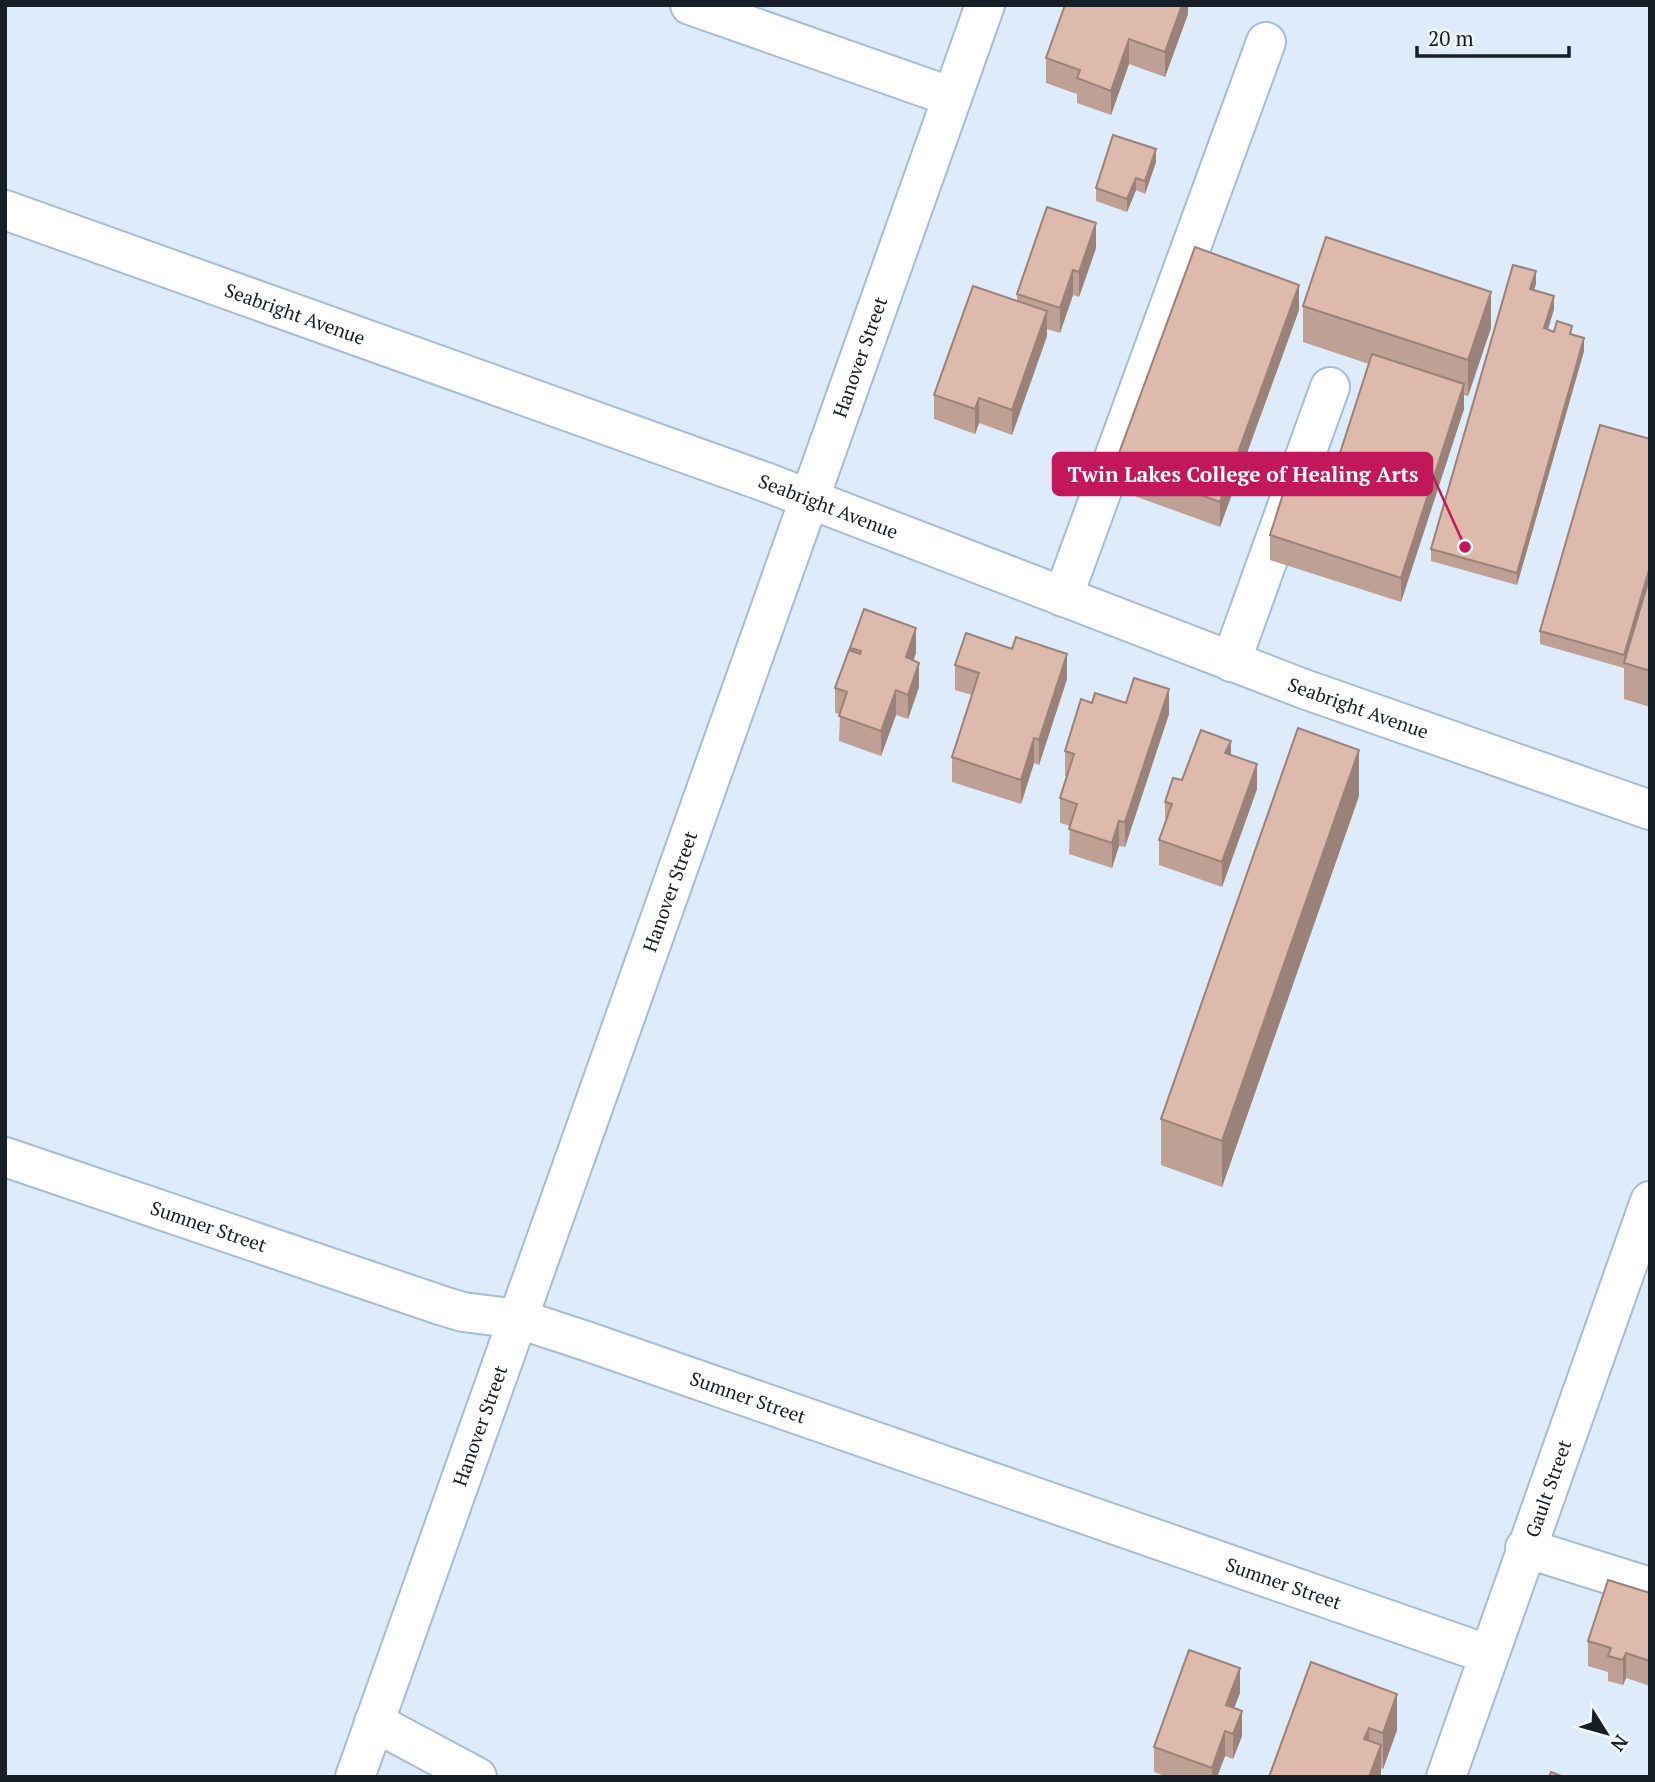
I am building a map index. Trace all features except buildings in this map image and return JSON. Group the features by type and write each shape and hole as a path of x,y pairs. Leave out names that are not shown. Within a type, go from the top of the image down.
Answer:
{"street":[{"path":"690,5 952,97"},
{"name":"Hanover Street","path":"355,1777 985,5"},
{"path":"1063,597 1266,42"},
{"name":"Seabright Avenue","path":"5,210 810,499 1231,662 1650,810"},
{"path":"1231,662 1330,387"},
{"name":"Sumner Street","path":"5,1157 443,1306 463,1312 519,1319 1487,1654"},
{"name":"Gault Street","path":"1446,1777 1487,1654 1650,1201"},
{"path":"1525,1548 1650,1587"},
{"path":"374,1722 477,1777"}],"place":[{"name":"Twin Lakes College of Healing Arts","path":"1465,547"}]}
